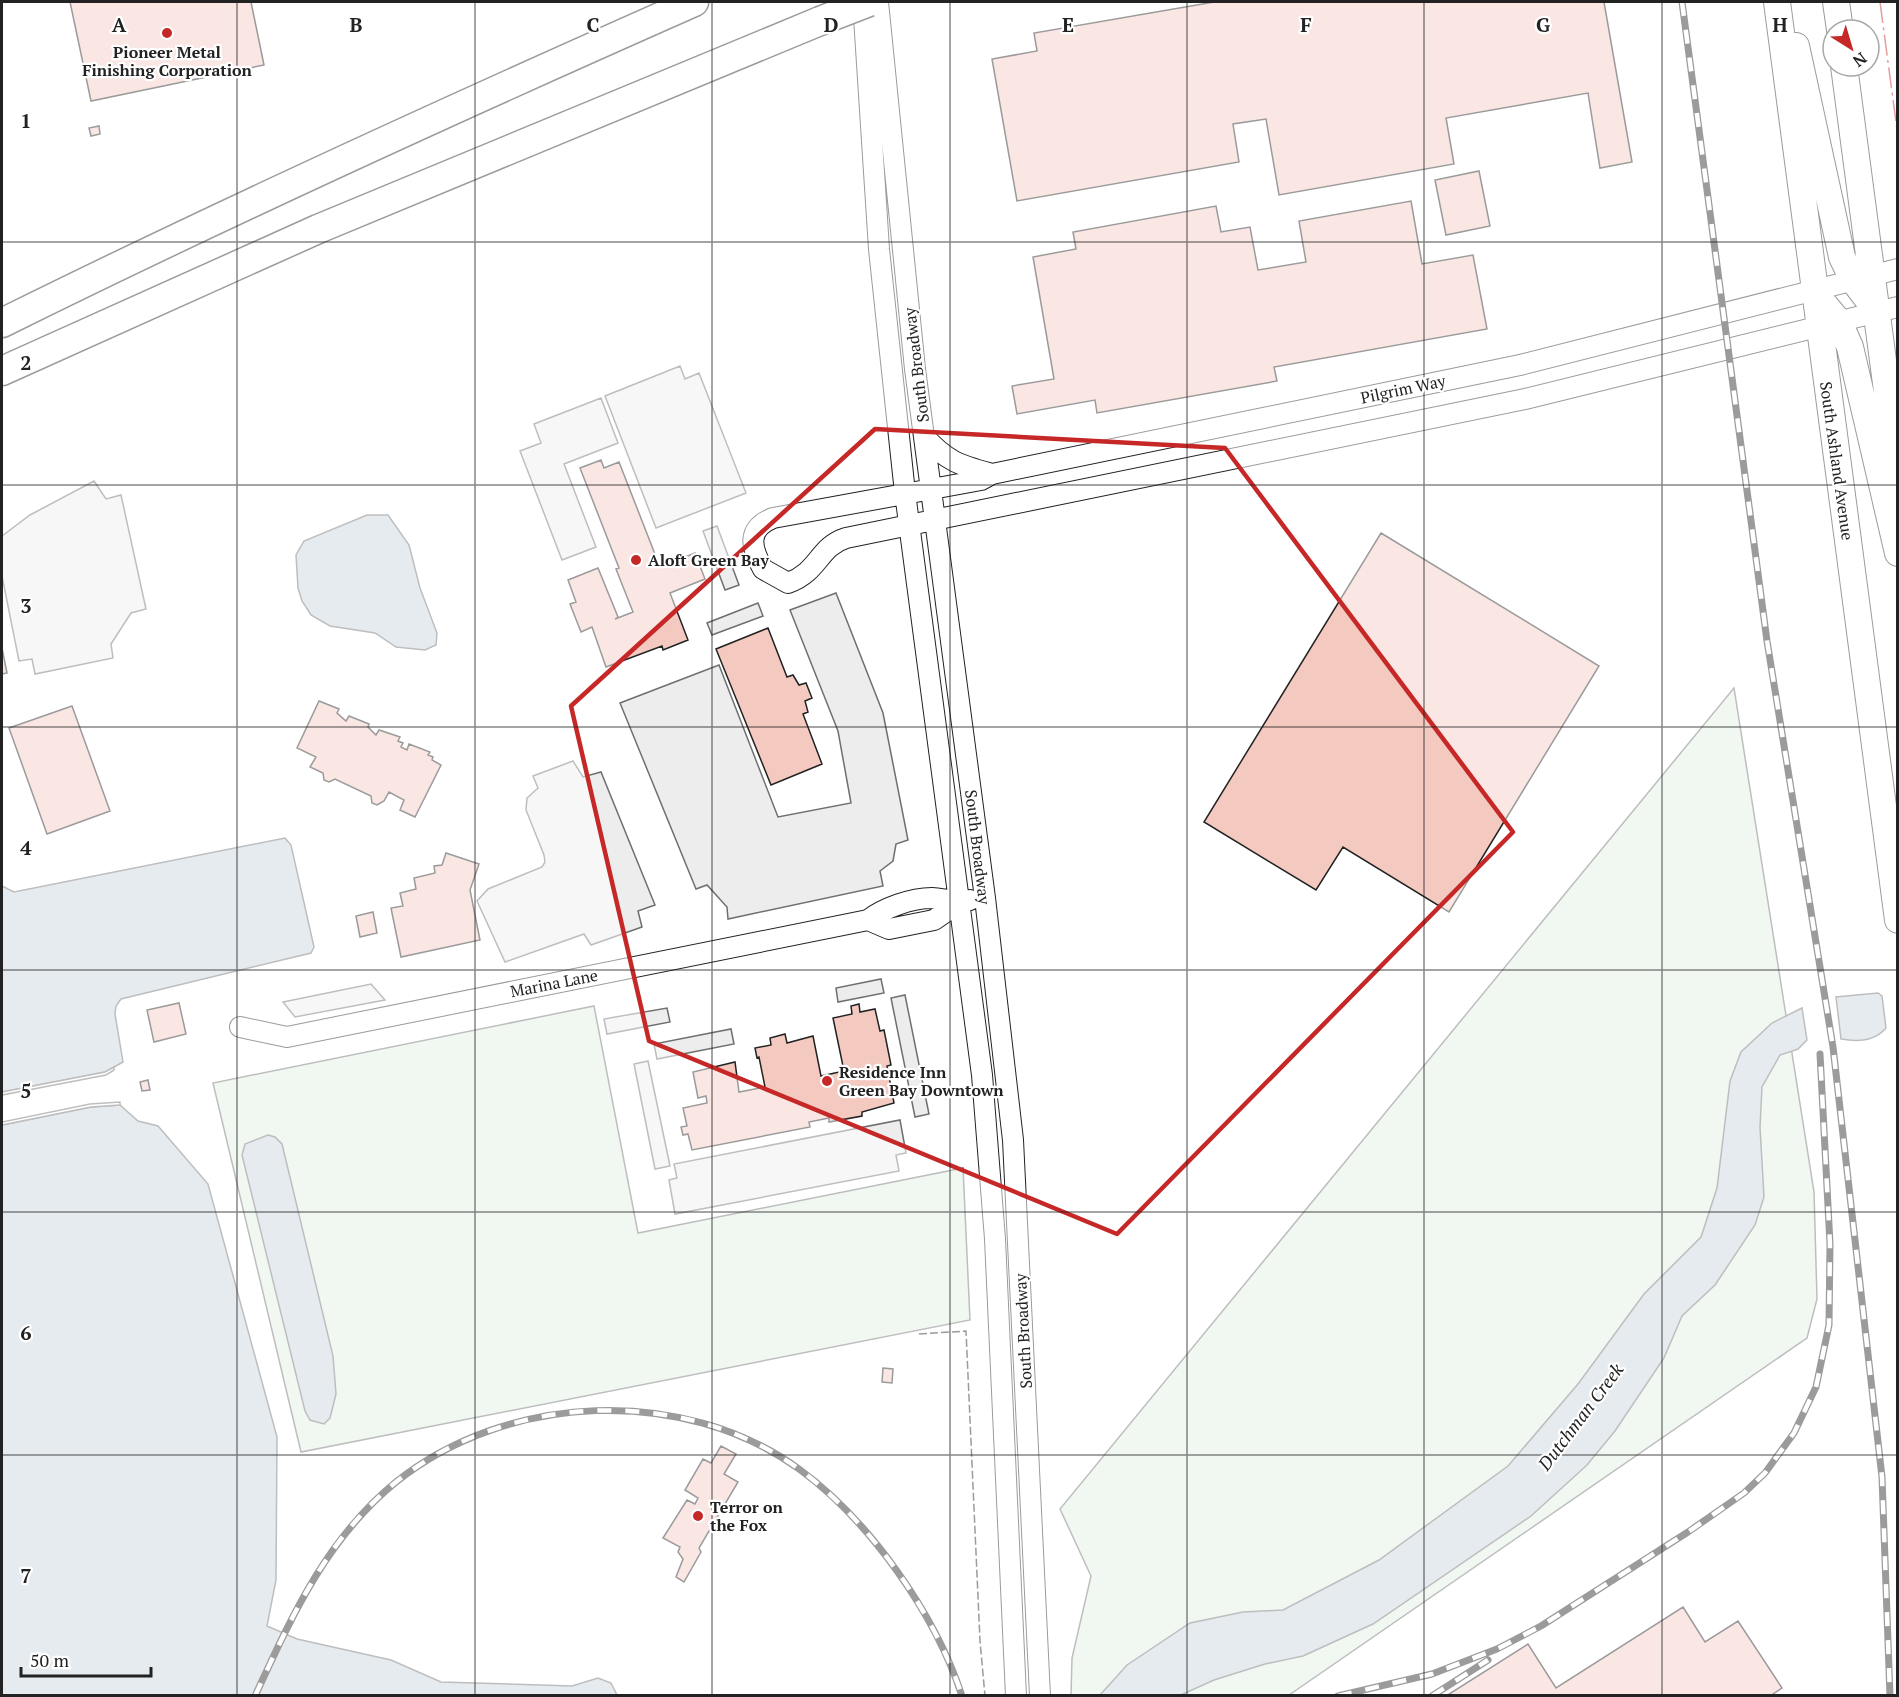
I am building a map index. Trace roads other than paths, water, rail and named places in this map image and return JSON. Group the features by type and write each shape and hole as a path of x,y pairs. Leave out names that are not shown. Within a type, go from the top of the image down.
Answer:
{"highway":[{"path":"2,323 423,122 694,2"},
{"path":"2,371 318,229 869,2"}],"main road":[{"path":"1778,2 1799,53 1842,257 1863,277 1887,309 1898,474"},
{"path":"1778,2 1813,291 1829,325 1850,347 1898,553"},
{"path":"1836,2 1838,18"},
{"path":"1845,78 1863,277"},
{"name":"South Ashland Avenue","path":"1829,325 1898,920"}],"street":[{"name":"South Broadway","path":"862,2 878,238 905,493 982,1075 995,1239 1016,1695"},
{"name":"South Broadway","path":"879,2 915,369 985,898 1013,1140 1040,1695"},
{"name":"Pilgrim Way","path":"1887,309 1525,399 832,542 813,569 788,583 763,569 755,555 752,539 755,529 773,518 981,480 992,474 1520,365 1898,269"},
{"path":"924,436 950,460 971,470 992,474"},
{"name":"Marina Lane","path":"240,1027 287,1037 868,921 889,929 934,921 960,902 985,898"}],"water":[{"path":"367,515 388,515 409,545 420,588 437,633 436,645 425,650 396,647 375,633 330,626 311,615 302,601 298,588 296,555 304,541"},
{"path":"285,838 291,845 314,947 311,953 121,999 116,1006 115,1014 123,1062 105,1072 2,1092 2,886 14,892"},
{"path":"1878,993 1882,996 1886,1028 1877,1036 1865,1040 1841,1039 1836,997"},
{"name":"Dutchman Creek","path":"1802,1008 1807,1040 1798,1049 1780,1055 1762,1087 1760,1127 1764,1197 1755,1225 1715,1285 1682,1316 1664,1358 1615,1431 1587,1465 1531,1516 1373,1624 1303,1656 1265,1664 1214,1680 1181,1695 1100,1695 1127,1665 1190,1623 1243,1612 1283,1610 1379,1560 1508,1466 1578,1384 1644,1294 1701,1237 1717,1188 1730,1081 1741,1052 1772,1023"},
{"path":"120,1105 138,1121 158,1126 208,1184 277,1437 276,1580 267,1626 297,1639 391,1660 441,1682 572,1686 598,1678 611,1683 617,1695 2,1696 2,1125 91,1107"},
{"path":"268,1135 275,1137 282,1144 333,1356 336,1394 330,1418 324,1424 310,1420 305,1411 242,1155 245,1144"}],"railway":[{"path":"1682,2 1767,641 1833,1047 1882,1477 1890,1696"},
{"path":"1338,1696 1432,1674 1497,1649 1541,1626 1688,1532 1744,1493 1765,1473 1794,1433 1816,1387 1829,1325 1830,1244 1820,1054"},
{"path":"255,1696 297,1608 330,1554 371,1504 396,1482 440,1452 489,1431 542,1417 596,1411 650,1413 703,1423 753,1442 799,1469 850,1514 897,1570 935,1633 962,1696"},
{"path":"1432,1696 1488,1660"}],"place":[{"name":"Pioneer Metal Finishing Corporation","path":"167,33"},
{"name":"Aloft Green Bay","path":"636,560"},
{"name":"Residence Inn Green Bay Downtown","path":"827,1081"},
{"name":"Terror on the Fox","path":"698,1516"}]}
